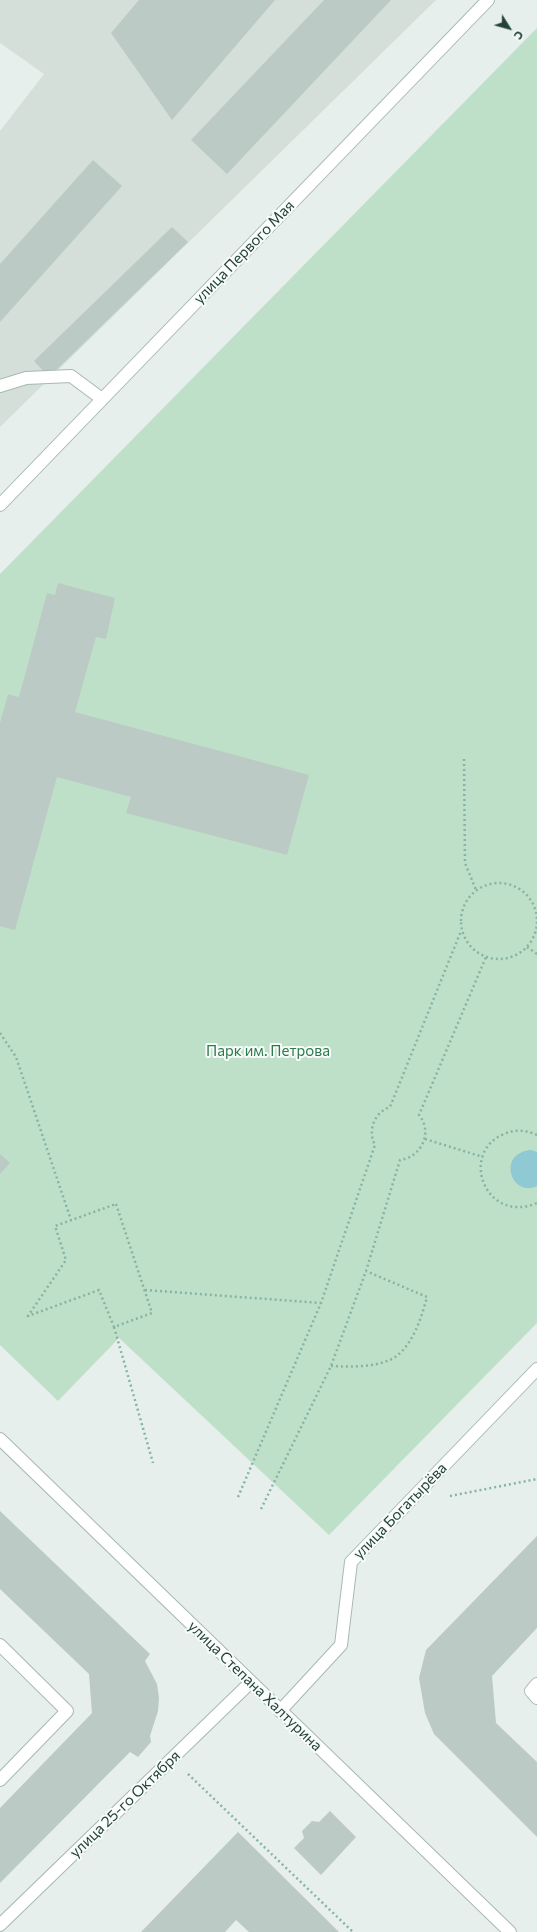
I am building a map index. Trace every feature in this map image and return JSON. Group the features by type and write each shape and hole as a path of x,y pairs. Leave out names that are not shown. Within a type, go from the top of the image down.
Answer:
{"street":[{"name":"улица Первого Мая","path":"0,505 488,0"},
{"path":"0,386 26,378 71,376 102,399"},
{"name":"улица Богатырёва","path":"280,1710 341,1645 351,1562 537,1369"},
{"name":"улица Степана Халтурина","path":"0,1439 510,1932"},
{"path":"0,1646 67,1711 0,1780"},
{"name":"улица 25-го Октября","path":"0,1925 251,1682"},
{"path":"537,1684 530,1691 537,1698"}],"path":[{"path":"464,759 465,863 476,890"},
{"path":"238,1497 322,1303 375,1145 372,1132 374,1122 384,1110 390,1107 461,930 460,916 465,902 476,890 490,884 504,883 512,885 524,892 533,904 537,919 535,934 527,947 508,958 486,957 473,950 461,930"},
{"path":"527,947 537,954"},
{"path":"261,1509 331,1366 366,1271 400,1160 408,1158 417,1152 425,1139 425,1128 419,1115 486,957"},
{"path":"0,1033 16,1057 71,1220"},
{"path":"537,1135 524,1131 517,1131 502,1135 490,1144 483,1157 480,1172 485,1187 494,1199 514,1208 529,1206 537,1203"},
{"path":"425,1139 483,1157"},
{"path":"114,1327 152,1313 116,1204 55,1226 66,1260 28,1316 99,1290 114,1327 153,1463"},
{"path":"331,1366 357,1367 382,1362 399,1355 412,1337 424,1309 427,1297 366,1271"},
{"path":"144,1290 322,1303"},
{"path":"450,1496 537,1479"},
{"path":"188,1774 353,1932"}],"shaded area":[{"path":"0,0 436,0 0,427 0,131 44,74 0,43"}],"green space":[{"name":"Парк им. Петрова","path":"537,28 537,1323 329,1535 119,1338 58,1401 0,1345 0,574"}],"water":[{"path":"531,1150 537,1152 537,1186 528,1188 520,1186 514,1181 511,1174 511,1166 514,1159 520,1153"}],"building":[{"path":"139,0 275,0 172,120 111,33"},
{"path":"324,0 391,0 227,174 191,140"},
{"path":"93,160 122,186 0,322 0,264"},
{"path":"172,227 188,242 49,377 34,361"},
{"path":"58,583 115,598 106,639 96,637 75,712 309,775 287,855 126,813 131,797 57,777 15,930 0,926 0,723 8,694 19,697 47,593 55,595"},
{"path":"0,1154 10,1163 0,1174"},
{"path":"0,1511 150,1654 145,1661 157,1684 159,1698 158,1711 150,1736 151,1742 138,1757 130,1752 0,1883 0,1808 92,1713 89,1674 0,1589"},
{"path":"537,1536 537,1628 492,1676 496,1723 537,1762 537,1837 434,1734 425,1713 419,1678 426,1650"},
{"path":"330,1811 356,1837 321,1875 294,1848 304,1838 302,1831 312,1821 319,1822"},
{"path":"238,1832 339,1932 249,1932 236,1920 225,1932 141,1932"}]}
